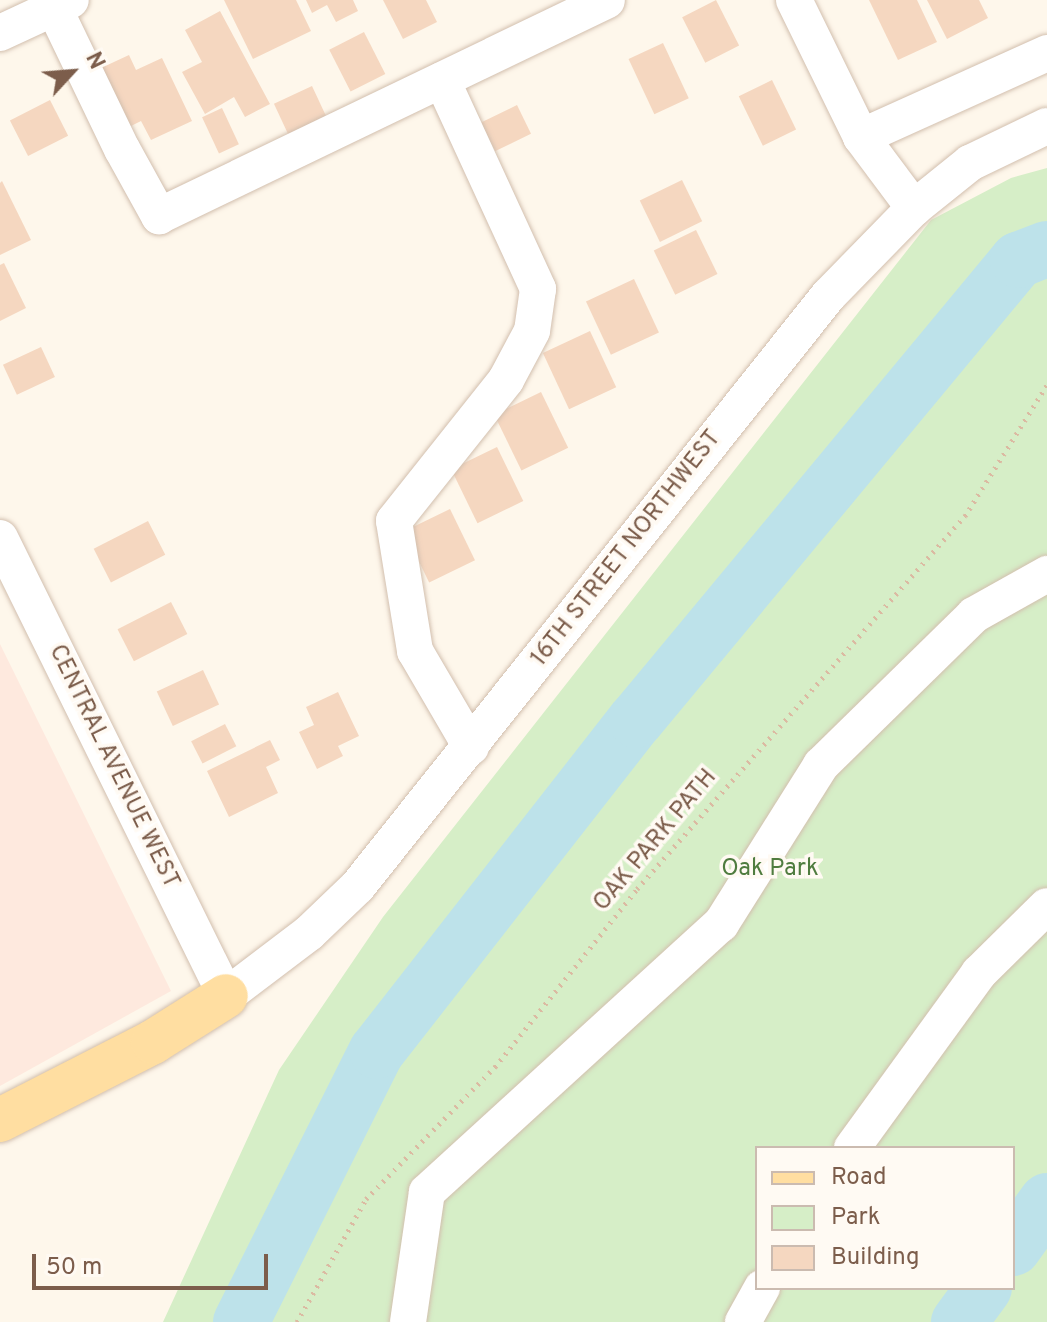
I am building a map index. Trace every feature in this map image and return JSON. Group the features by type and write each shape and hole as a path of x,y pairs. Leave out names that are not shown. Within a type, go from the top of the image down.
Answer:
{"main road":[{"path":"0,1120 153,1042 226,996"}],"street":[{"path":"0,33 63,4 122,149 159,216 607,0"},
{"path":"794,0 861,137 914,208"},
{"path":"861,137 1047,53"},
{"path":"442,80 538,289 532,331 506,380 394,521 415,651 471,747"},
{"name":"16TH STREET NORTHWEST","path":"226,996 309,933 358,886 828,296 914,208 970,163 1047,126"},
{"name":"CENTRAL AVENUE WEST","path":"0,538 226,996"},
{"path":"408,1322 427,1192 721,924 821,765 974,615 1047,574"},
{"path":"853,1146 979,973 1047,906"},
{"path":"743,1322 761,1290"}],"path":[{"name":"OAK PARK PATH","path":"297,1322 366,1199 495,1067 637,889 965,516 1047,385"}],"shaded area":[{"path":"0,644 171,991 0,1086"}],"green space":[{"name":"Oak Park","path":"1047,168 1047,1322 163,1322 279,1070 383,917 931,220 1011,178"}],"building":[{"path":"224,0 296,0 311,31 253,59"},
{"path":"306,0 353,0 358,11 336,22 327,5 312,13"},
{"path":"383,0 426,0 437,22 403,39"},
{"path":"716,0 739,45 705,63 682,17"},
{"path":"869,0 917,0 937,42 898,60"},
{"path":"927,0 979,0 988,18 947,39"},
{"path":"220,11 270,104 245,117 234,97 205,114 182,72 202,62 185,30"},
{"path":"364,32 385,74 351,92 329,50"},
{"path":"663,43 689,98 654,114 629,59"},
{"path":"129,55 136,70 162,58 192,121 151,140 141,121 129,127 101,68"},
{"path":"772,80 796,129 763,146 739,96"},
{"path":"312,86 330,124 292,142 274,104"},
{"path":"50,100 68,136 28,156 10,120"},
{"path":"517,105 531,134 495,151 481,123"},
{"path":"222,108 239,144 219,154 202,117"},
{"path":"682,180 702,221 660,242 640,201"},
{"path":"2,181 31,240 0,255 0,183"},
{"path":"696,230 717,274 675,295 654,251"},
{"path":"4,263 26,308 0,321 0,265"},
{"path":"634,279 659,332 611,355 586,301"},
{"path":"590,331 616,387 569,409 543,353"},
{"path":"41,347 55,377 17,395 3,365"},
{"path":"541,392 568,448 521,471 494,415"},
{"path":"497,447 523,501 477,523 451,469"},
{"path":"450,509 475,560 429,583 404,531"},
{"path":"148,521 165,555 111,583 94,549"},
{"path":"171,602 187,634 134,661 118,629"},
{"path":"203,670 219,704 173,726 157,692"},
{"path":"338,692 359,736 338,746 343,756 317,769 299,732 314,725 306,707"},
{"path":"225,724 236,746 202,764 191,741"},
{"path":"270,740 280,760 266,767 278,793 229,817 207,771"}],"waterway":[{"path":"241,1322 377,1051 636,720 1018,260 1047,249"},
{"path":"1015,1245 1047,1201"},
{"path":"959,1322 983,1290"}]}
